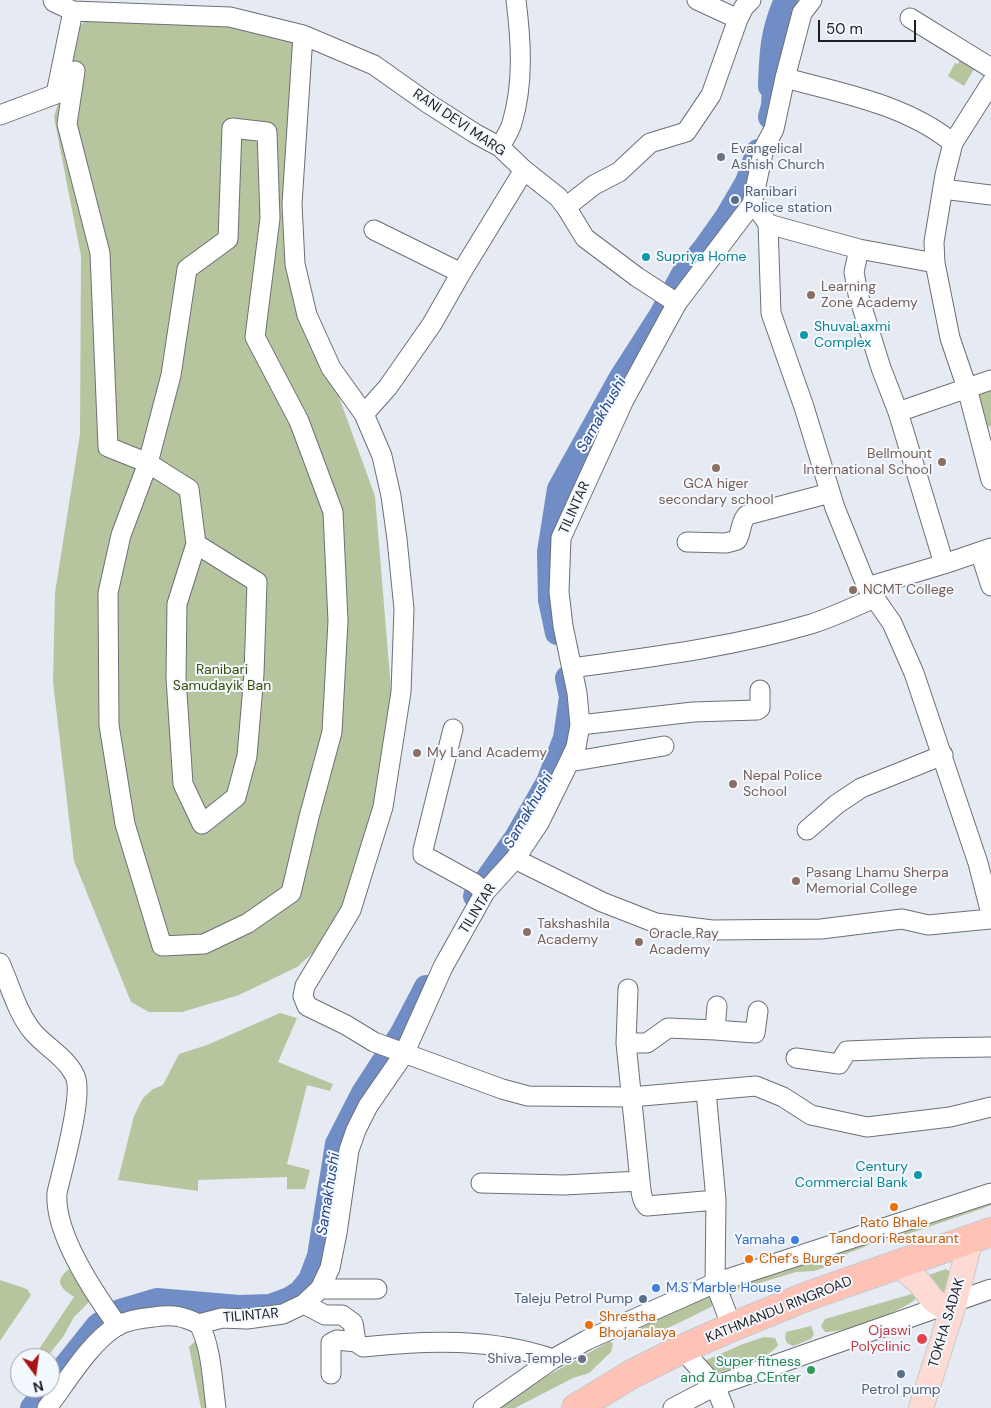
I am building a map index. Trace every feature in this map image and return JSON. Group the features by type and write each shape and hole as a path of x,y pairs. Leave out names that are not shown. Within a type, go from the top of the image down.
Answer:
{"highway":[{"name":"KATHMANDU RINGROAD","path":"576,1408 632,1374 732,1327 808,1296 981,1235"}],"main road":[{"name":"TOKHA SADAK","path":"921,1408 949,1306 981,1235"},
{"path":"898,1264 919,1282 933,1300 949,1306"}],"street":[{"name":"RANI DEVI MARG","path":"54,0 54,2 73,11 232,8 374,65 436,109 500,147 524,170 558,197 566,206 585,238 616,262 677,303"},
{"path":"500,147 512,124 518,94 521,38 516,0"},
{"path":"698,0 738,19"},
{"path":"566,206 594,185 619,172 650,143 686,132 711,95 738,19 744,7 751,0"},
{"path":"812,0 802,13 784,78 774,129 764,148 752,204 768,224 770,314 804,407 830,493 871,593 892,623 914,673 978,863 991,914"},
{"path":"0,115 56,94 73,11"},
{"path":"910,18 991,68"},
{"path":"303,35 292,204 295,264 307,315 331,368 364,414 382,456 391,496 404,609 401,692 383,807 351,910 305,986 303,996 307,1006 346,1025 374,1042 502,1089 528,1096 631,1097 756,1086 783,1096 811,1115 867,1127 950,1117 991,1107"},
{"path":"75,71 67,124 100,253 108,448 148,463 188,489 196,544 177,604 176,678 184,784 202,824 236,797 247,756 254,674 257,582 196,544"},
{"path":"784,78 884,106 927,124 953,143"},
{"path":"991,83 953,143 934,242 935,263 950,338 967,388 991,480"},
{"path":"232,128 267,132 270,218 255,337 299,421 333,512 338,621 332,732 308,817 292,893 248,923 204,944 162,946 125,824 109,724 108,593 121,535 148,463 171,375 187,269 228,239 232,128"},
{"path":"364,414 388,387 432,324 524,170"},
{"path":"943,189 991,195"},
{"name":"TILINTAR","path":"199,1324 222,1318 247,1318 283,1314 304,1304 320,1290 330,1268 337,1234 349,1150 356,1130 368,1106 404,1054 443,968 485,892 515,859 539,823 576,747 580,725 577,693 559,592 561,538 624,400 677,303 752,204"},
{"path":"768,224 859,249 935,263"},
{"path":"374,230 461,273"},
{"path":"859,249 854,272 858,294 881,368 898,412 944,564"},
{"path":"898,412 991,380"},
{"path":"687,542 726,542 737,540 741,534 743,519 747,515 830,493"},
{"path":"572,668 699,649 784,632 814,623 871,593 985,550 991,586"},
{"path":"580,725 693,712 757,710 760,708 760,690"},
{"path":"453,730 423,855 474,883 485,892"},
{"path":"570,762 664,746"},
{"path":"807,830 837,804 862,788 943,755"},
{"path":"515,859 602,902 656,923 712,930 821,929 902,920 928,925 991,918"},
{"path":"0,963 25,1020 33,1032 65,1063 76,1077 77,1100 57,1193 56,1206 59,1220 73,1251 97,1297 116,1323"},
{"path":"628,989 626,1043 642,1199 648,1206 716,1200"},
{"path":"715,1030 717,1006"},
{"path":"626,1043 647,1043 668,1028 755,1033 758,1011"},
{"path":"796,1058 839,1064 847,1051 991,1047"},
{"path":"706,1091 716,1200 715,1283 732,1327"},
{"path":"481,1183 564,1185 640,1181"},
{"path":"483,1408 553,1359 586,1340 715,1283 991,1193"},
{"path":"673,1408 714,1386 949,1306 991,1289"},
{"path":"320,1290 377,1290"},
{"path":"304,1304 325,1315 342,1315 353,1323 356,1342"},
{"path":"47,1408 91,1350 116,1323 168,1315 184,1317 199,1324 208,1349 216,1408"},
{"path":"331,1374 330,1343 336,1340 356,1342 363,1347 452,1342 493,1344 553,1359"},
{"path":"682,1349 714,1386 724,1408"}],"green space":[{"name":"Ranibari Samudayik Ban","path":"92,14 219,26 233,25 293,43 285,249 375,496 392,702 381,785 332,936 297,967 239,995 182,1012 149,1012 131,1002 74,861 53,682 55,593 80,434 81,256 54,117 67,72 75,31"},
{"path":"960,59 974,69 964,86 948,76 955,63 958,64"},
{"path":"991,384 991,426 983,428 971,390"},
{"path":"280,1013 297,1018 278,1062 333,1084 330,1091 307,1085 287,1164 310,1170 305,1189 287,1189 287,1177 198,1180 198,1191 118,1180 134,1116 143,1098 153,1089 163,1085 179,1054 207,1045"},
{"path":"991,1200 991,1205 905,1235 903,1230"},
{"path":"867,1241 867,1246 848,1253 833,1265 814,1271 796,1272 740,1289 731,1295 723,1288"},
{"path":"69,1269 89,1302 74,1317 63,1337 54,1348 40,1348 74,1297 62,1288 60,1281"},
{"path":"946,1269 951,1272 946,1301 926,1276"},
{"path":"0,1280 27,1289 31,1295 0,1341"},
{"path":"711,1294 713,1304 711,1307 654,1334 642,1338 624,1338 624,1333"},
{"path":"912,1294 915,1295 916,1299 872,1321 846,1329 825,1332 821,1326 825,1319"},
{"path":"811,1326 814,1334 811,1339 793,1346 787,1343 785,1338 786,1332"},
{"path":"764,1337 775,1338 778,1345 774,1350 748,1363 712,1375 702,1362 743,1344"},
{"path":"197,1339 207,1408 201,1408 189,1347"},
{"path":"610,1341 613,1344 611,1352 589,1373 573,1378 515,1408 499,1408 547,1376"}],"waterway":[{"name":"Samakhushi","path":"770,117 774,88 770,86 773,42 781,11 786,0"},
{"name":"Samakhushi","path":"557,633 550,600 549,552 559,489 620,379 661,315 683,274 726,218 747,182 758,151"},
{"name":"Samakhushi","path":"475,896 516,838 548,782 565,738 571,697 567,678"},
{"name":"Samakhushi","path":"60,1372 98,1325 120,1311 157,1300 239,1307 270,1306 289,1299 300,1292 310,1280 319,1256 337,1144 363,1093 402,1033 426,987"},
{"name":"Samakhushi","path":"32,1408 40,1398"}],"place":[{"name":"Evangelical Ashish Church","path":"721,157"},
{"name":"Ranibari Police station","path":"735,200"},
{"name":"Supriya Home","path":"646,257"},
{"name":"Learning Zone Academy","path":"811,295"},
{"name":"ShuvaLaxmi Complex","path":"804,335"},
{"name":"Bellmount International School","path":"942,462"},
{"name":"GCA higer secondary school","path":"716,468"},
{"name":"NCMT College","path":"853,590"},
{"name":"My Land Academy","path":"417,753"},
{"name":"Nepal Police School","path":"733,784"},
{"name":"Pasang Lhamu Sherpa Memorial College","path":"796,881"},
{"name":"Takshashila Academy","path":"527,932"},
{"name":"Oracle Ray Academy","path":"639,942"},
{"name":"Century Commercial Bank","path":"918,1175"},
{"name":"Rato Bhale Tandoori Restaurant","path":"894,1207"},
{"name":"Yamaha","path":"795,1240"},
{"name":"Chef's Burger","path":"749,1259"},
{"name":"M.S Marble House","path":"656,1288"},
{"name":"Taleju Petrol Pump","path":"643,1299"},
{"name":"Shrestha Bhojanalaya","path":"589,1325"},
{"name":"Ojaswi Polyclinic","path":"922,1339"},
{"name":"Shiva Temple","path":"582,1359"},
{"name":"Super fitness and Zumba CEnter","path":"811,1370"},
{"name":"Petrol pump","path":"901,1374"}]}
